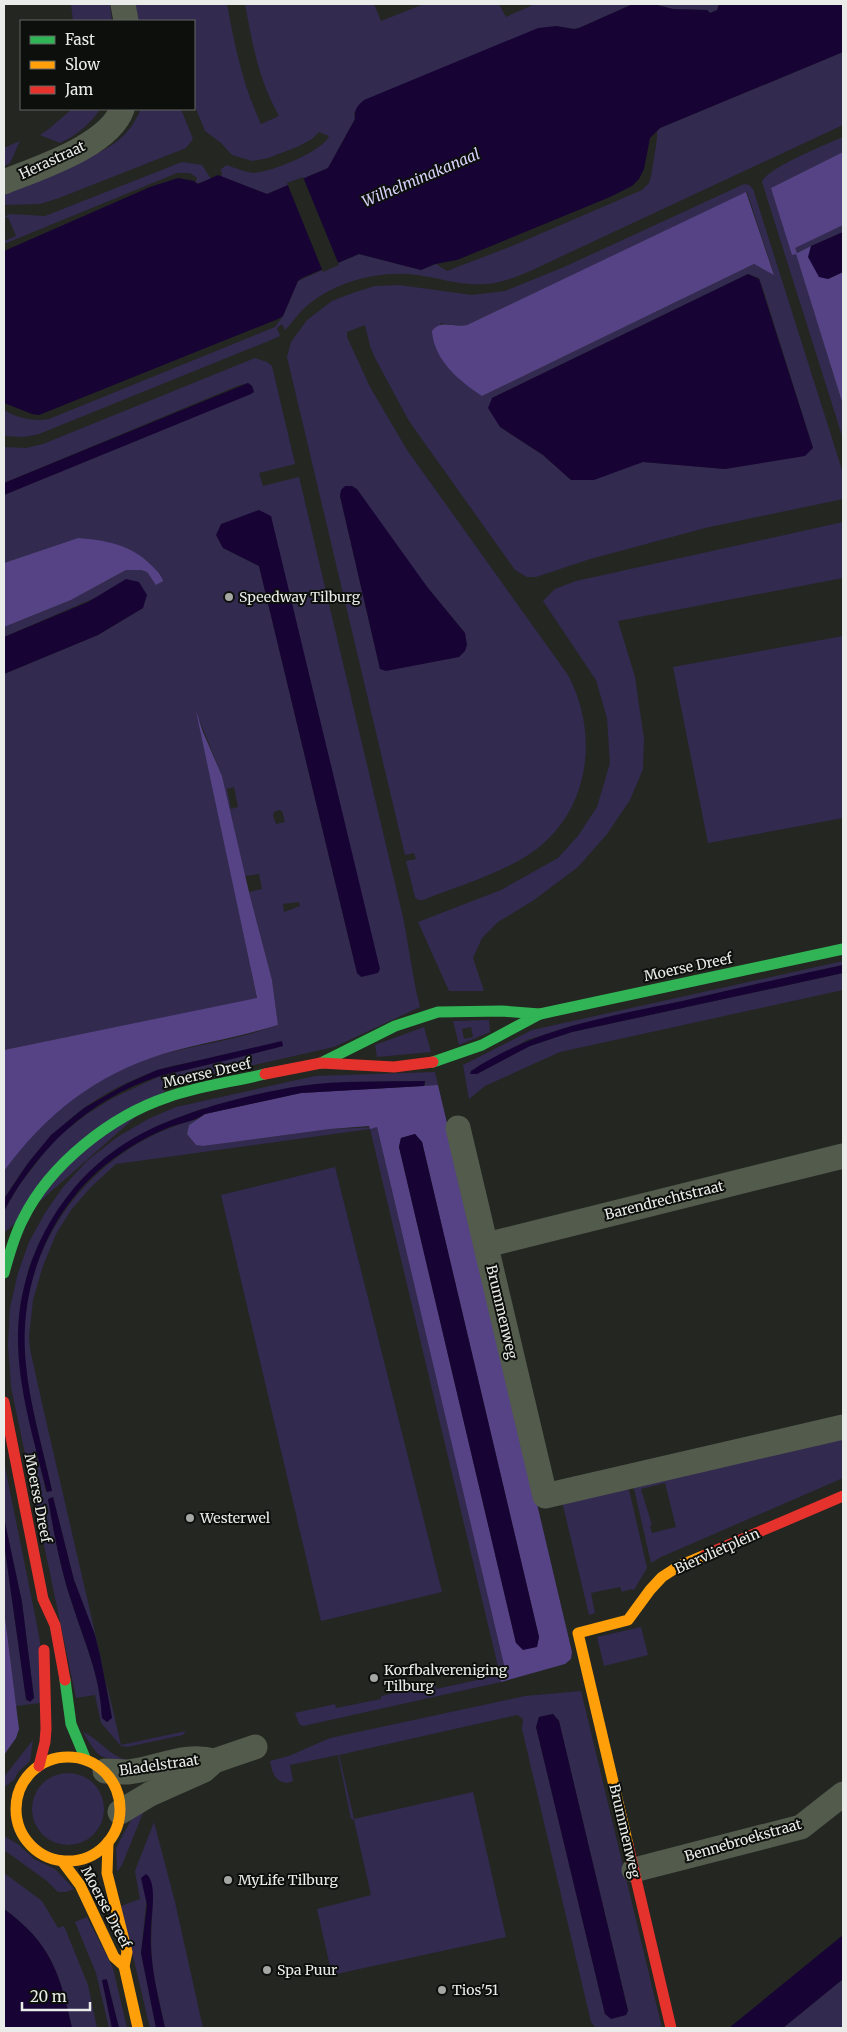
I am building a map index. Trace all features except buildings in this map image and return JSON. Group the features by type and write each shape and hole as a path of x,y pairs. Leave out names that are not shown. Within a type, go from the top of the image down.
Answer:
{"street":[{"path":"123,4 126,20"},
{"name":"Herastraat","path":"4,182 70,155 100,137 122,110"},
{"name":"Moerse Dreef","path":"4,1273 12,1244 31,1204 52,1177 85,1144 124,1117 156,1101 194,1089 321,1063 395,1026 438,1012 502,1011 540,1014 843,950"},
{"name":"Moerse Dreef","path":"321,1063 381,1068 417,1066 436,1062 467,1053 540,1014"},
{"name":"Brummenweg","path":"458,1128 545,1496 843,1427"},
{"name":"Barendrechtstraat","path":"486,1245 843,1156"},
{"name":"Moerse Dreef","path":"4,1402 43,1599 49,1608 56,1630 71,1726 95,1766"},
{"name":"Biervlietplein","path":"578,1633 628,1620 654,1584 679,1566 843,1496"},
{"name":"Moerse Dreef","path":"38,1766 45,1742 46,1729 46,1678 40,1609 43,1599"},
{"name":"Brummenweg","path":"578,1633 672,2028"},
{"name":"Bladelstraat","path":"120,1812 150,1794 204,1770 214,1761 255,1747"},
{"path":"6,1795 19,1786 33,1770 46,1761 62,1756 77,1757 95,1766 114,1784 120,1801 120,1819 114,1835 102,1849 86,1858 71,1862 55,1860 40,1853 28,1843 22,1834 15,1814 19,1786"},
{"name":"Bladelstraat","path":"95,1766 130,1772 188,1758 201,1757 214,1761"},
{"name":"Bennebroekstraat","path":"634,1870 801,1827 843,1794"},
{"path":"8,1830 22,1834"},
{"name":"Moerse Dreef","path":"108,1842 107,1873 127,1952 124,1966 138,2028"},
{"name":"Moerse Dreef","path":"62,1861 73,1873 80,1885 114,1957 124,1966"}],"shaded area":[{"path":"71,4 110,4 112,20 73,20"},
{"path":"133,4 227,4 244,81 261,124 279,116 261,75 245,4 374,4 381,21 424,4 499,4 506,17 535,4 633,4 579,28 556,26 354,112 355,119 328,168 267,194 222,177 221,169 227,165 253,173 271,169 307,154 325,142 329,136 319,132 312,139 297,147 268,158 252,161 232,155 221,143 205,131 195,106 195,20 136,20"},
{"path":"653,4 719,4 717,10 711,13 707,10 673,9"},
{"path":"843,52 843,125 533,270 495,283 485,284 459,283 403,274 388,274 360,279 332,289 319,297 305,308 285,330 282,324 277,328 280,336 271,340 39,434 24,437 4,436 4,410 26,419 49,419 275,327 283,316 298,281 359,254 421,270 436,264 447,271 512,246 642,190 649,183 651,177 657,131 660,128"},
{"path":"71,110 99,110 83,129 60,143 40,135"},
{"path":"140,110 181,110 193,139 186,148 59,198 40,204 4,205 4,191 102,151 115,143 134,122"},
{"path":"843,137 843,152 771,188 794,247 843,225 843,232 796,253 843,405 843,439 762,182 766,176 786,163"},
{"path":"20,141 10,163 4,166 4,148"},
{"path":"843,152 843,225 795,248 797,253 811,246 809,257 828,279 843,272 843,405 796,254 792,255 771,188"},
{"path":"182,162 202,165 211,179 195,184 197,178 190,173 177,173 4,244 4,241 16,236 8,217 4,218 10,214 45,216"},
{"path":"744,184 749,185 753,189 843,473 843,499 705,528 587,560 536,577 527,577 515,570 409,421 375,358 365,325 347,332 347,337 370,387 407,450 568,675 578,699 584,724 586,750 583,775 575,799 563,821 547,841 525,857 501,870 423,900 418,900 415,897 406,861 416,859 414,853 405,855 287,357 291,342 307,320 332,301 353,293 375,286 399,285 472,295 505,291 564,267","holes":["747,192 774,274 754,264 482,396 440,323 460,326 467,325","748,274 759,278 813,448 726,469 643,462 571,480 543,455 500,427 492,398","340,496 428,588 465,633 380,669"]},
{"path":"746,192 774,275 754,264 482,396 449,369 437,351 432,331 439,325 467,325"},
{"path":"255,358 272,366 295,464 259,473 263,486 299,477 402,913 420,1007 334,1047 174,1083 4,1233 4,1211 20,1184 55,1139 87,1114 113,1098 158,1077 283,1046 281,1042 165,1068 130,1081 107,1093 86,1106 50,1138 34,1156 4,1199 4,1172 13,1157 50,1118 80,1093 131,1065 167,1053 251,1034 278,1025 272,980 249,892 262,889 259,874 245,876 222,776 199,719 257,999 4,1050 4,674 98,635 143,608 146,594 139,584 97,597 4,637 4,627 71,600 126,570 147,572 154,581 162,576 78,538 4,563 4,495 254,392 252,386 248,383 237,386 4,483 4,447 26,448 43,444","holes":["271,516 357,973 259,566 223,548 216,535","234,787 238,807 231,809 227,789","282,811 285,822 276,824 273,816 274,812","299,902 300,906 284,912 283,904"]},
{"path":"843,522 843,578 618,621 635,677 644,739 643,769 630,800 607,834 578,867 534,900 498,922 482,938 473,958 484,991 449,991 418,922 501,890 558,858 578,836 597,807 610,763 607,718 596,680 543,601 555,589 576,581"},
{"path":"78,538 108,542 127,548 144,558 158,572 163,581 156,585 147,572 126,570 71,600 4,627 4,563"},
{"path":"843,636 843,818 708,843 673,667"},
{"path":"196,711 222,776 272,980 278,1025 163,1054 115,1073 94,1085 55,1114 20,1150 4,1171 4,1050 257,998"},
{"path":"843,961 843,965 575,1025 527,1040 471,1071 477,1074 530,1046 572,1032 843,973 843,990 560,1052 485,1086 469,1099 463,1065 532,1030"},
{"path":"489,1020 490,1032 459,1045 453,1021","holes":["471,1027 473,1037 464,1039 462,1029"]},
{"path":"424,1027 431,1052 377,1057 375,1045"},
{"path":"435,1072 438,1085 425,1086 425,1081 353,1082 201,1109 157,1126 99,1163 80,1181 57,1211 39,1243 29,1267 20,1305 18,1346 31,1427 46,1492 52,1490 32,1403 24,1349 26,1309 35,1271 50,1236 70,1204 96,1175 126,1151 160,1132 197,1119 189,1125 187,1134 196,1145 203,1146 330,1129 377,1127 507,1674 500,1675 370,1129 116,1164 91,1187 71,1210 56,1234 43,1266 33,1300 29,1337 41,1399 121,1745 186,1731 183,1735 127,1747 121,1746 101,1723 95,1695 76,1698 11,1387 8,1345 10,1308 18,1273 29,1242 45,1213 63,1187 87,1161 116,1138 148,1119 176,1107 315,1076","holes":["53,1497 74,1580 95,1635 105,1676 112,1717 107,1722 102,1718 95,1672 60,1563 48,1499"]},
{"path":"438,1085 572,1652 571,1659 565,1664 501,1682 500,1675 506,1673 377,1127 370,1129 369,1126 330,1129 203,1146 196,1145 187,1134 189,1125 205,1114 301,1093","holes":["415,1134 422,1142 539,1637 537,1646 516,1643 399,1147 401,1138"]},
{"path":"335,1167 442,1592 321,1621 221,1195"},
{"path":"843,1429 843,1478 651,1563 632,1480","holes":["665,1483 676,1527 652,1533 650,1526 652,1525 641,1489"]},
{"path":"4,1462 40,1642 40,1703 16,1706 4,1608 4,1543 26,1701 34,1698 22,1602 4,1518"},
{"path":"627,1481 647,1568 634,1590 622,1592 620,1587 591,1593 595,1613 589,1615 561,1497"},
{"path":"4,1609 19,1729 16,1738 4,1755"},
{"path":"641,1627 648,1655 604,1666 597,1637"},
{"path":"500,1675 501,1682 303,1726 299,1724 295,1713 335,1704 336,1708 381,1699 381,1696 435,1684 436,1689"},
{"path":"581,1691 662,2028 596,2028 591,2022 522,1729 523,1719 517,1715 339,1755 354,1819 473,1792 506,1937 332,1975 317,1909 371,1895 354,1820 351,1819 338,1755 290,1765 293,1781 287,1783 276,1778 270,1761 289,1756 330,1738 525,1696","holes":["553,1714 559,1721 628,2010 626,2015 612,2018 605,2014 536,1727 539,1717"]},
{"path":"83,1732 114,1754 127,1760 110,1759 100,1755 92,1747"},
{"path":"33,1740 30,1761 18,1772 14,1780 4,1787 4,1777"},
{"path":"75,1773 94,1783 102,1795 104,1809 102,1823 94,1835 82,1843 61,1845 42,1835 34,1823 32,1802 42,1783 54,1775"},
{"path":"147,1803 122,1865 117,1872 116,1848 137,1809"},
{"path":"154,1822 175,1902 203,2028 165,2028 152,1960 152,1897 149,1876 141,1953 156,2028 150,2028 121,1906 140,1899 135,1871"},
{"path":"4,1836 19,1845 34,1859 55,1869 74,1889 58,1892 47,1881 4,1850"},
{"path":"4,1873 42,1901 58,1928 64,1926 88,1985 97,2028 72,2028 58,1976 43,1947 33,1934 4,1909"},
{"path":"87,1917 113,1968 127,2028 119,2028 107,1980 102,1981 112,2028 109,2028 96,1973 75,1922"},
{"path":"843,1979 843,2028 783,2028"}],"water":[{"name":"Wilhelminakanaal","path":"633,4 653,4 673,9 707,10 710,13 717,10 719,4 843,4 843,52 660,128 650,138 644,169 639,179 632,186 610,197 457,260 435,264 421,270 359,254 298,281 283,316 278,319 39,415 4,403 4,251 150,187 178,178 194,181 198,184 218,175 267,194 328,168 355,119 356,108 364,100 538,28 556,26 579,28"},
{"path":"843,232 843,272 828,279 819,277 808,257 811,246"},
{"path":"748,274 759,279 813,448 805,456 725,469 643,462 594,480 571,480 543,455 500,427 488,408 492,398"},
{"path":"248,383 252,386 254,392 251,394 4,495 4,483"},
{"path":"345,486 352,486 357,489 428,588 465,633 467,645 465,651 459,657 386,671 380,669 340,496 341,490"},
{"path":"259,510 271,516 380,969 378,973 361,977 357,973 259,566 223,548 216,535 221,524"},
{"path":"126,579 139,582 147,595 143,608 98,635 4,674 4,637 88,602"},
{"path":"843,965 843,973 572,1032 530,1046 477,1074 470,1074 471,1071 496,1056 549,1033 576,1025"},
{"path":"282,1041 283,1046 157,1077 109,1099 68,1129 49,1147 17,1188 4,1211 4,1199 28,1163 51,1135 84,1108 126,1084 157,1070"},
{"path":"425,1081 424,1086 301,1093 205,1114 163,1130 132,1146 96,1173 75,1195 58,1220 44,1246 27,1304 26,1365 34,1412 52,1491 47,1492 27,1413 20,1373 18,1333 21,1304 27,1275 37,1248 50,1222 67,1197 86,1175 132,1139 170,1121 236,1099 315,1084"},
{"path":"415,1134 422,1142 539,1637 537,1647 523,1650 516,1643 399,1147 401,1138"},
{"path":"53,1497 74,1580 95,1635 100,1655 112,1718 107,1722 102,1718 95,1672 60,1563 48,1499"},
{"path":"4,1518 22,1602 34,1698 30,1702 26,1699 4,1543"},
{"path":"553,1714 559,1721 628,2011 626,2015 611,2019 605,2014 536,1727 539,1717"},
{"path":"146,1874 150,1878 153,1892 151,1941 153,1966 165,2028 156,2028 141,1953 147,1905 141,1878"},
{"path":"4,1909 33,1934 51,1961 63,1991 72,2028 4,2028"},
{"path":"843,1935 843,1979 783,2028 729,2028"},
{"path":"107,1979 119,2028 112,2028 102,1980"}],"pier":[{"path":"303,177 339,265 323,272 287,183"}],"traffic: fast":[{"path":"321,1063 395,1026 438,1012 502,1011 540,1014 843,949"},
{"path":"433,1062 482,1045 540,1014"},
{"path":"4,1273 17,1232 35,1199 49,1179 84,1144 104,1129 147,1105 180,1093 265,1074"},
{"path":"65,1680 71,1724 86,1760"}],"traffic: slow":[{"path":"628,1845 578,1633 628,1620 662,1577 679,1566 705,1555"},
{"path":"68,1757 88,1761 97,1765 105,1772 112,1780 116,1789 120,1809 116,1829 112,1838 105,1846 97,1853 88,1857 68,1861 48,1857 39,1853 31,1846 24,1838 20,1829 16,1809 20,1789 24,1780 31,1772 39,1765 48,1761 68,1757"},
{"path":"108,1842 107,1873 127,1952 124,1966 138,2028"},
{"path":"62,1861 80,1885 114,1957 124,1966"}],"traffic: jam":[{"path":"265,1074 321,1063 394,1067 433,1062"},
{"path":"4,1402 43,1599 55,1625 65,1680"},
{"path":"705,1555 843,1496"},
{"path":"39,1766 46,1729 44,1650"},
{"path":"628,1845 671,2028"}],"place":[{"name":"Speedway Tilburg","path":"229,597"},
{"name":"Westerwel","path":"190,1518"},
{"name":"Korfbalvereniging Tilburg","path":"374,1678"},
{"name":"MyLife Tilburg","path":"228,1880"},
{"name":"Spa Puur","path":"267,1970"},
{"name":"Tios'51","path":"442,1990"}]}
